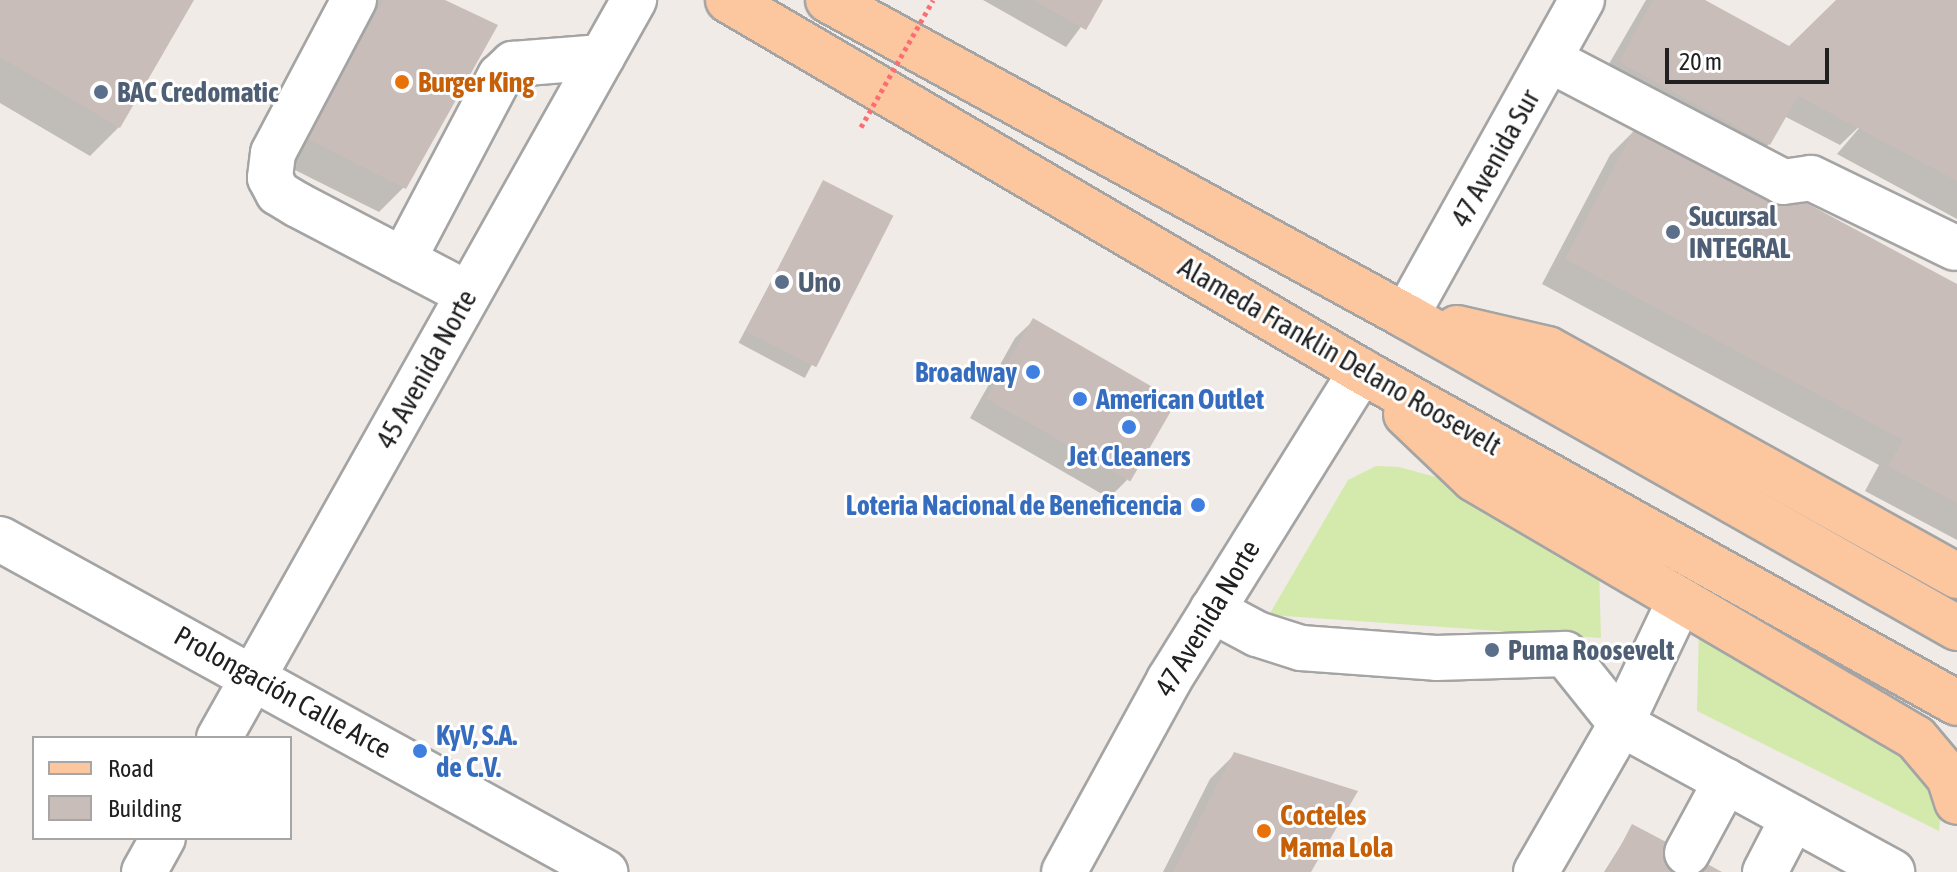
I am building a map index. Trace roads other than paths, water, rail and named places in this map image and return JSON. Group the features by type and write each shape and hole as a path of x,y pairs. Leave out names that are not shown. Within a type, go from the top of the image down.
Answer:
{"main road":[{"name":"Alameda Franklin Delano Roosevelt","path":"728,0 1361,371 1957,703"},
{"path":"828,0 1406,316 1957,628"},
{"path":"1406,316 1548,349 1957,576"},
{"path":"1361,371 1474,479 1916,738 1949,777 1957,802"}],"street":[{"path":"354,0 273,153 270,178 278,193 468,294"},
{"name":"45 Avenida Norte","path":"220,736 634,0"},
{"name":"47 Avenida Sur","path":"1406,316 1582,0"},
{"path":"403,260 500,76 513,64 602,57"},
{"path":"1550,60 1783,182 1811,178 1955,248"},
{"name":"47 Avenida Norte","path":"1064,872 1212,610 1361,371"},
{"name":"Prolongación Calle Arce","path":"0,539 254,675 605,872"},
{"path":"1536,872 1621,724 1680,600"},
{"path":"1212,610 1257,634 1301,648 1436,658 1565,654 1621,724 1892,872"},
{"path":"1687,853 1726,781"},
{"path":"1765,872 1793,818"},
{"path":"144,872 162,840"}],"place":[{"name":"Burger King","path":"402,82"},
{"name":"BAC Credomatic","path":"101,92"},
{"name":"Sucursal INTEGRAL","path":"1673,232"},
{"name":"Uno","path":"782,282"},
{"name":"Broadway","path":"1033,372"},
{"name":"American Outlet","path":"1080,399"},
{"name":"Jet Cleaners","path":"1129,427"},
{"name":"Loteria Nacional de Beneficencia","path":"1198,505"},
{"name":"Puma Roosevelt","path":"1492,650"},
{"name":"KyV, S.A. de C.V.","path":"420,751"},
{"name":"Cocteles Mama Lola","path":"1264,831"}]}
